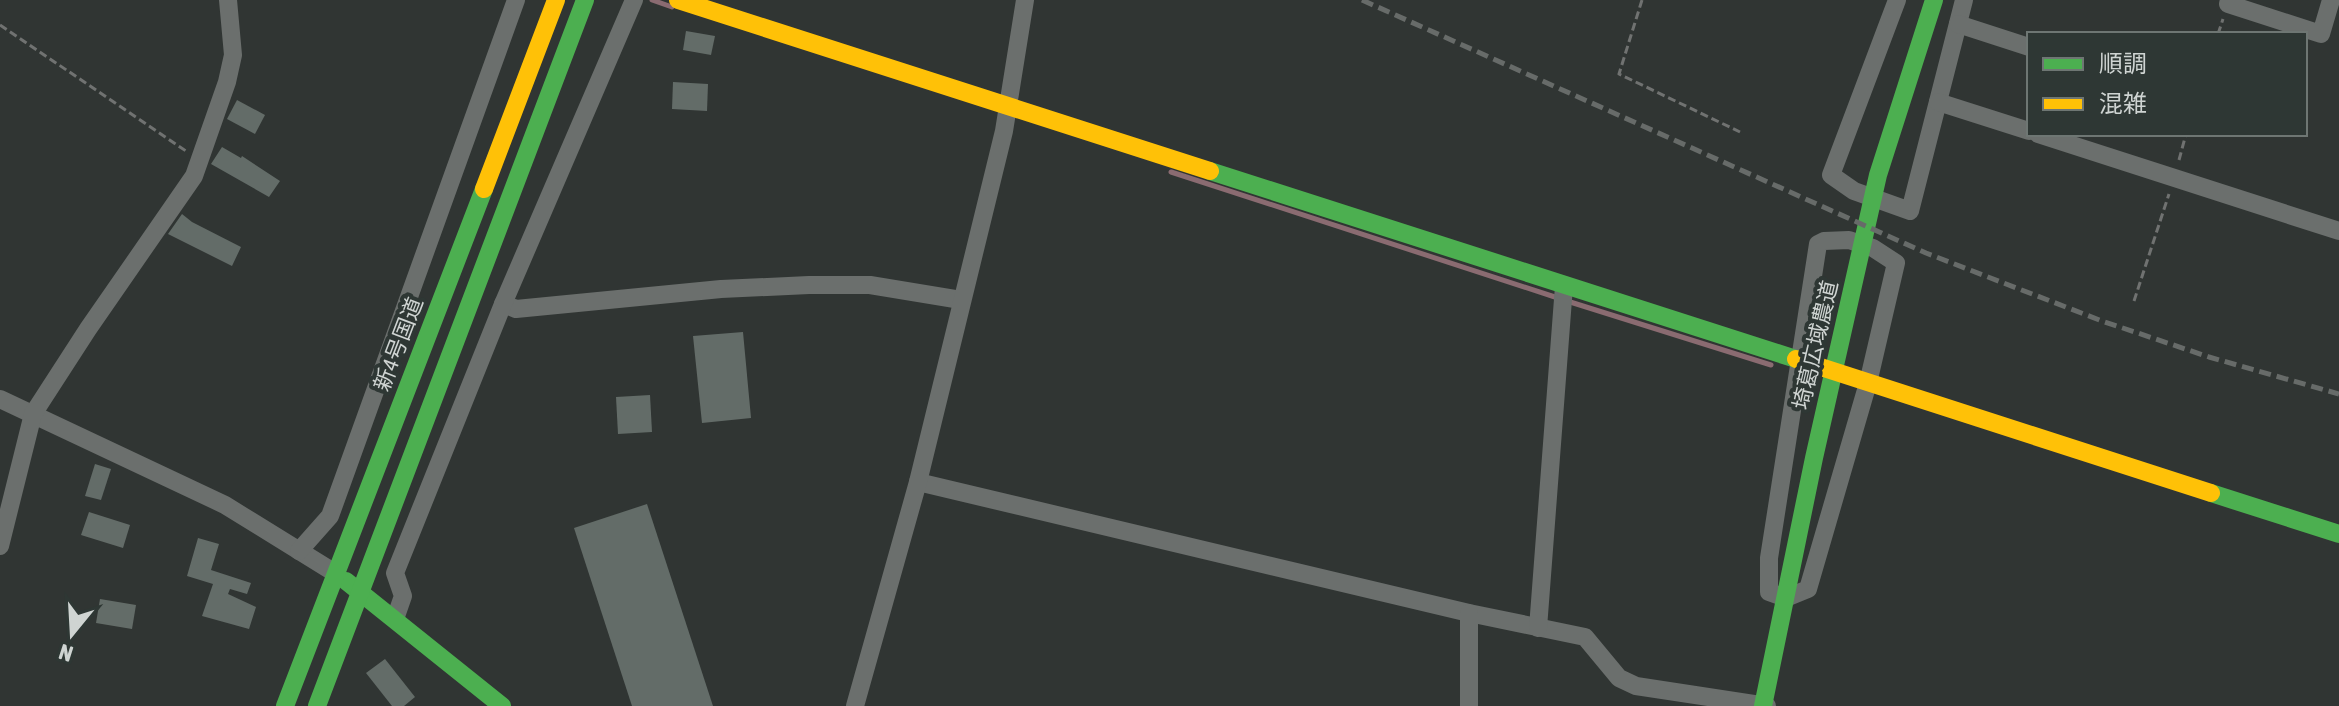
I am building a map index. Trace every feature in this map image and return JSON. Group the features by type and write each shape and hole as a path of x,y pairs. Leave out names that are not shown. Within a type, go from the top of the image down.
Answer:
{"main road":[{"name":"新4号国道","path":"285,706 556,0"},
{"path":"317,706 585,0"},
{"path":"678,0 2339,534"},
{"name":"埼葛広域農道","path":"1764,706 1814,458 1878,175 1934,0"},
{"path":"335,573 502,706"}],"street":[{"path":"0,546 33,414 194,176 227,82 233,55 228,0"},
{"path":"299,551 330,516 516,0"},
{"path":"395,619 403,596 395,573 503,304 634,0"},
{"path":"855,706 918,482 1008,108 1025,0"},
{"path":"1897,0 1831,175 1854,191 1910,211 1964,0"},
{"path":"2229,0 2228,4 2321,34 2331,0"},
{"path":"1958,24 2027,46"},
{"path":"1938,102 2027,130"},
{"path":"2044,136 2339,231"},
{"path":"1849,240 1873,248 1896,263 1868,383 1808,589 1786,598 1769,592 1769,558 1800,361 1818,244 1849,240"},
{"path":"503,304 516,309 721,289 809,285 870,285 961,300"},
{"path":"1538,628 1564,286"},
{"path":"0,399 225,505 335,573"},
{"path":"918,482 1469,613 1585,637 1619,678 1636,686 1764,706"},
{"path":"1469,613 1469,706"}],"path":[{"path":"1642,0 1619,74 1740,132"},
{"path":"0,25 199,160"},
{"path":"2134,301 2185,136"}],"building":[{"path":"686,31 715,36 711,55 683,50"},
{"path":"673,82 708,84 707,111 672,109"},
{"path":"237,100 265,115 255,134 227,119"},
{"path":"222,147 280,181 269,197 211,164"},
{"path":"182,214 241,247 232,266 168,234"},
{"path":"743,332 751,418 702,423 693,336"},
{"path":"650,395 652,432 618,434 616,397"},
{"path":"95,464 111,469 101,500 85,496"},
{"path":"647,504 713,706 632,706 574,528"},
{"path":"89,512 130,525 123,548 81,535"},
{"path":"198,538 219,544 211,570 251,583 247,594 230,589 228,594 256,607 249,629 202,616 213,584 187,576"},
{"path":"100,599 136,605 132,629 96,623"},
{"path":"385,659 415,697 404,706 392,706 366,673"}],"waterway":[{"path":"652,0 672,7"},
{"path":"1171,172 1558,298"},
{"path":"1567,301 1771,365"}],"railway":[{"path":"1362,0 1926,253 2102,321 2209,357 2339,394"}],"traffic: fast":[{"path":"317,706 585,0"},
{"path":"1763,706 1814,458 1878,175 1934,0"},
{"path":"1210,171 1796,359"},
{"path":"285,706 484,189"},
{"path":"2211,493 2339,534"},
{"path":"346,581 502,706"}],"traffic: slow":[{"path":"484,189 556,0"},
{"path":"678,0 1210,171"},
{"path":"1796,359 2211,493"}]}
